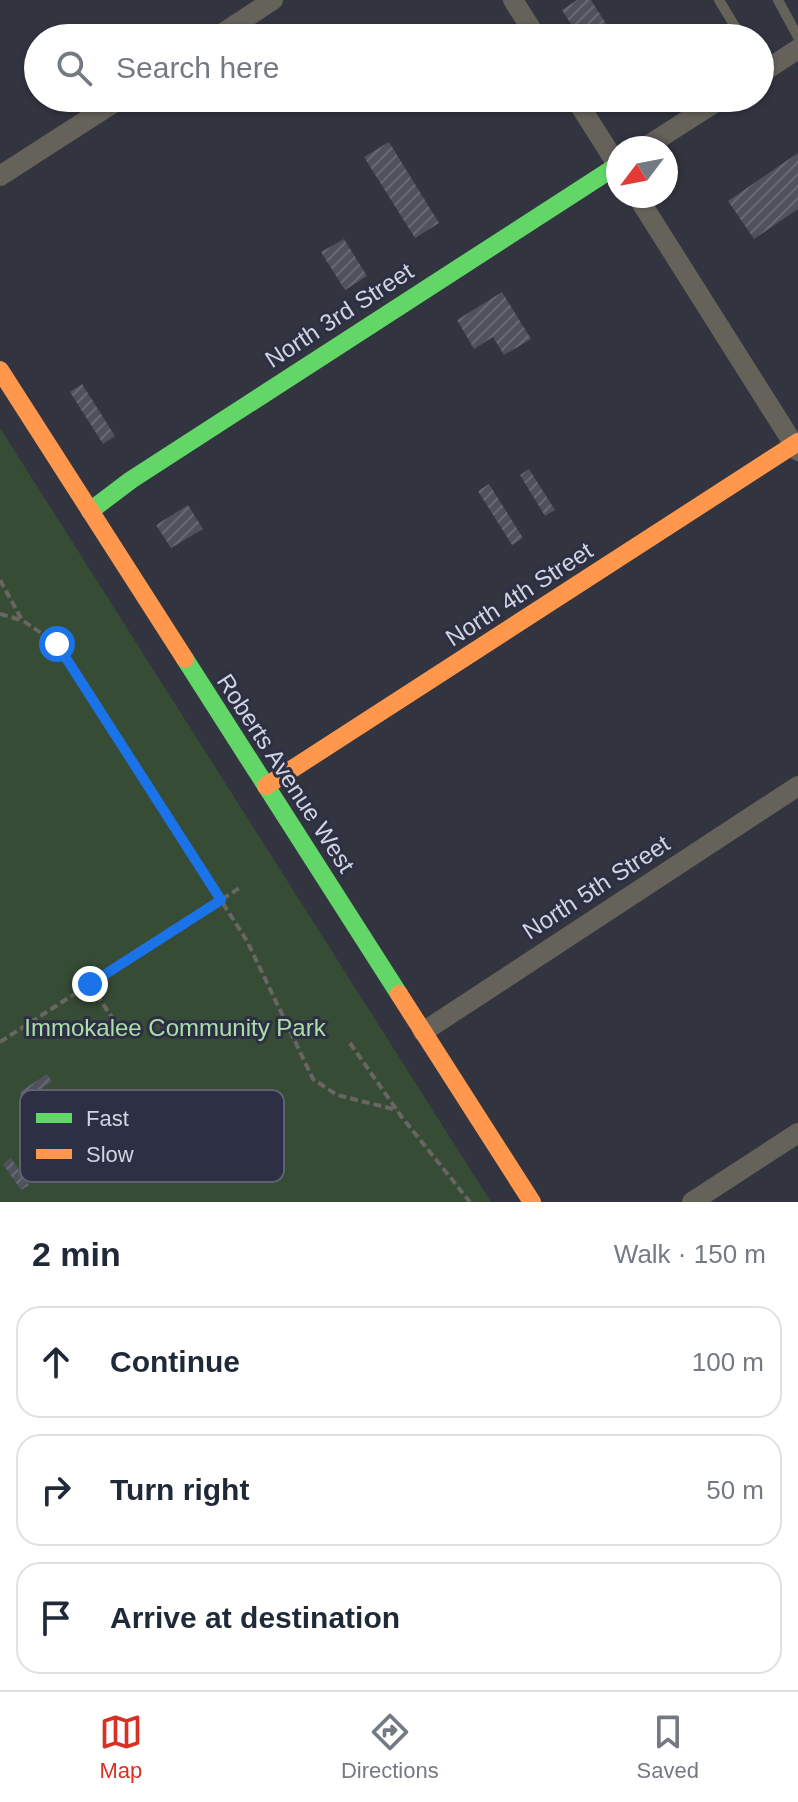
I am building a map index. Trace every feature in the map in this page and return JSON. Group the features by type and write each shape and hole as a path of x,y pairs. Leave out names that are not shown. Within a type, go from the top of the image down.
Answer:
{"street":[{"path":"236,24 273,0"},
{"path":"513,0 528,24"},
{"path":"774,63 798,49"},
{"path":"0,176 99,112"},
{"path":"584,112 606,147"},
{"path":"663,136 700,112"},
{"name":"North 3rd Street","path":"90,511 131,480 606,174"},
{"path":"645,208 797,446"},
{"name":"Roberts Avenue West","path":"0,370 532,1202"},
{"name":"North 4th Street","path":"266,786 797,446"},
{"name":"North 5th Street","path":"423,1032 798,786"},
{"path":"692,1202 798,1133"}],"lane":[{"path":"719,0 734,24"},
{"path":"778,0 798,37"}],"path":[{"path":"0,580 22,620"},
{"path":"0,614 22,620 57,644 247,941 313,1079 337,1095 397,1110"},
{"path":"0,1042 241,887"},
{"path":"90,984 124,1036"},
{"path":"350,1043 397,1110 470,1202"}],"green space":[{"name":"Immokalee Community Park","path":"0,428 491,1202 0,1202"}],"building":[{"path":"577,0 591,0 606,24 571,24 562,10"},
{"path":"389,142 439,223 415,238 364,157"},
{"path":"798,153 798,209 754,239 728,201"},
{"path":"344,239 367,276 345,290 321,252"},
{"path":"502,292 531,339 504,355 493,337 474,349 457,320"},
{"path":"82,384 115,436 103,444 70,392"},
{"path":"529,469 555,510 545,516 520,475"},
{"path":"489,484 523,538 512,545 478,491"},
{"path":"188,505 203,529 171,548 156,525"},
{"path":"47,1074 52,1082 39,1090 23,1090"},
{"path":"11,1158 20,1172 20,1182 29,1185 21,1190 3,1164"}],"traffic: fast":[{"path":"90,511 131,480 606,173"},
{"path":"185,659 399,994"}],"traffic: slow":[{"path":"0,370 185,659"},
{"path":"266,786 798,442"},
{"path":"399,994 532,1202"}],"route":[{"path":"57,644 221,900 90,984"}]}
